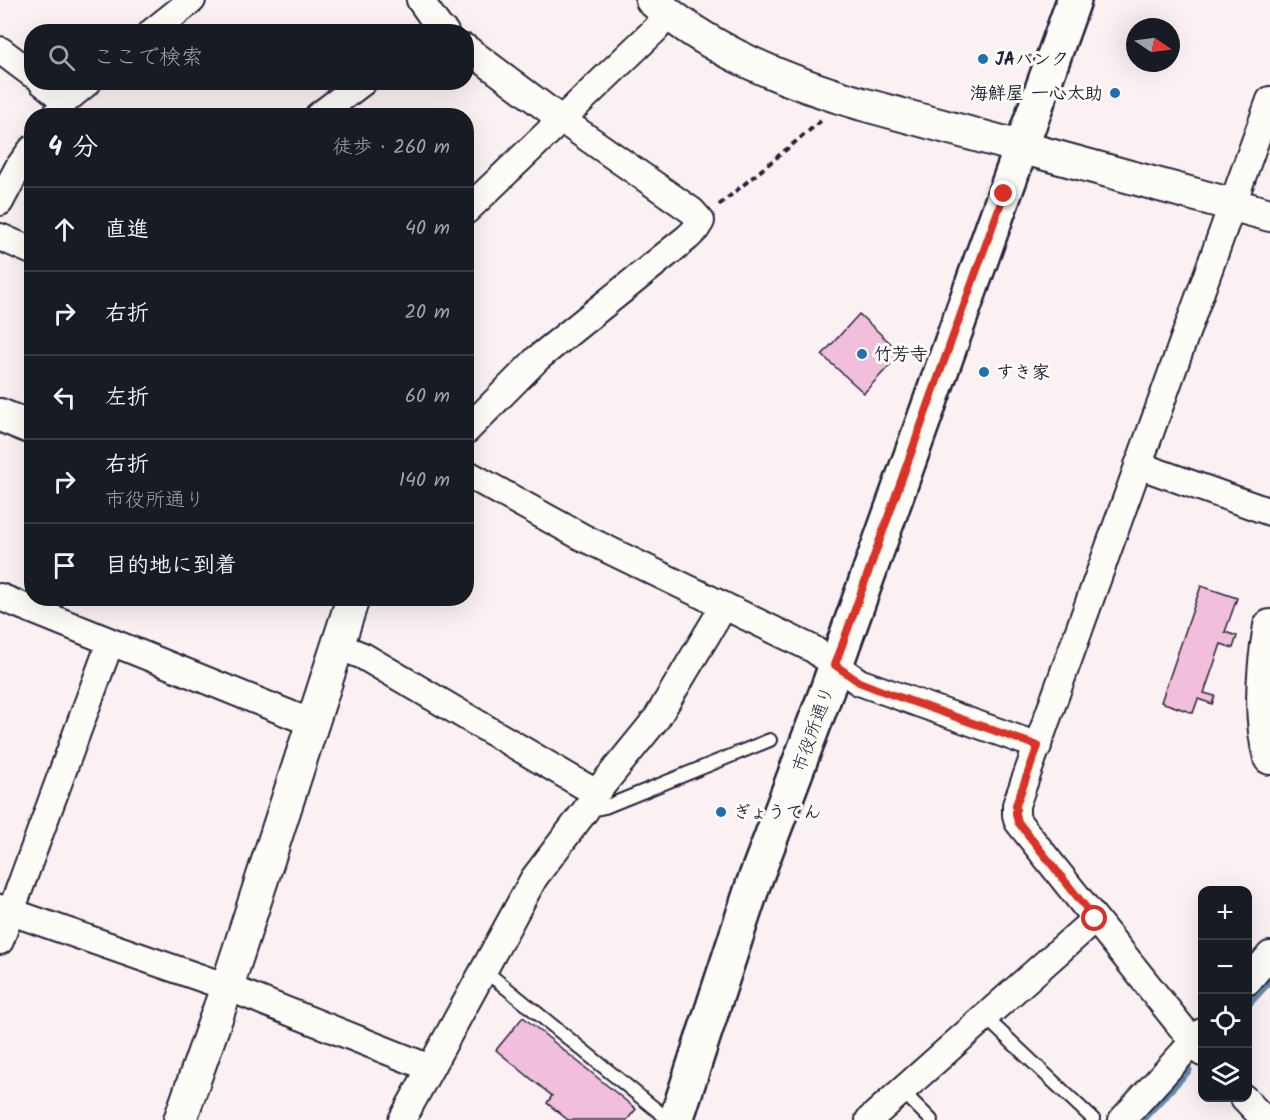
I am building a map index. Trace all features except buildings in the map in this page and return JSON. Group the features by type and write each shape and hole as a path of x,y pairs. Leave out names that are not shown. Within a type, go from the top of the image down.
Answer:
{"main road":[{"name":"市役所通り","path":"676,1120 753,885 783,811 1074,0"}],"street":[{"path":"162,24 192,0"},
{"path":"420,0 435,24"},
{"path":"474,203 656,29 660,7 740,57 798,83 862,104 1270,215"},
{"path":"0,50 24,68"},
{"path":"474,54 562,120 692,211 700,221 688,237 538,358 474,423"},
{"path":"48,90 60,108 79,90"},
{"path":"329,108 352,90"},
{"path":"1198,1041 1095,919 1018,822 1016,805 1270,100"},
{"path":"0,202 24,160"},
{"path":"0,237 24,248"},
{"path":"0,415 24,425"},
{"path":"1138,465 1270,512"},
{"path":"474,478 582,537 813,649 859,682 1038,746"},
{"path":"0,597 312,723"},
{"path":"180,1120 227,987 350,606"},
{"path":"402,1120 534,878 657,718 724,606"},
{"path":"1270,626 1264,658 1263,703 1270,758"},
{"path":"0,941 5,909 110,643"},
{"path":"338,646 363,656 591,802"},
{"path":"5,909 227,987 430,1068"},
{"path":"869,1120 1095,919"},
{"path":"1252,976 1270,956"},
{"path":"1122,1120 1198,1043"},
{"path":"1248,1102 1265,1120"}],"lane":[{"path":"591,802 605,807 770,740"},
{"path":"484,969 669,1120"},
{"path":"985,1017 1094,1120"},
{"path":"902,1091 931,1120"}],"path":[{"path":"712,211 824,117"}],"waterway":[{"path":"1252,1001 1270,981"},
{"path":"1142,1120 1189,1070"}],"place":[{"name":"JAバンク","path":"983,59"},
{"name":"海鮮屋 一心太助","path":"1115,93"},
{"name":"竹芳寺","path":"862,354"},
{"name":"すき家","path":"984,372"},
{"name":"ぎょうてん","path":"721,812"}],"route":[{"path":"1004,194 835,665 859,682 1038,746 1016,805 1018,822 1095,919"}]}
